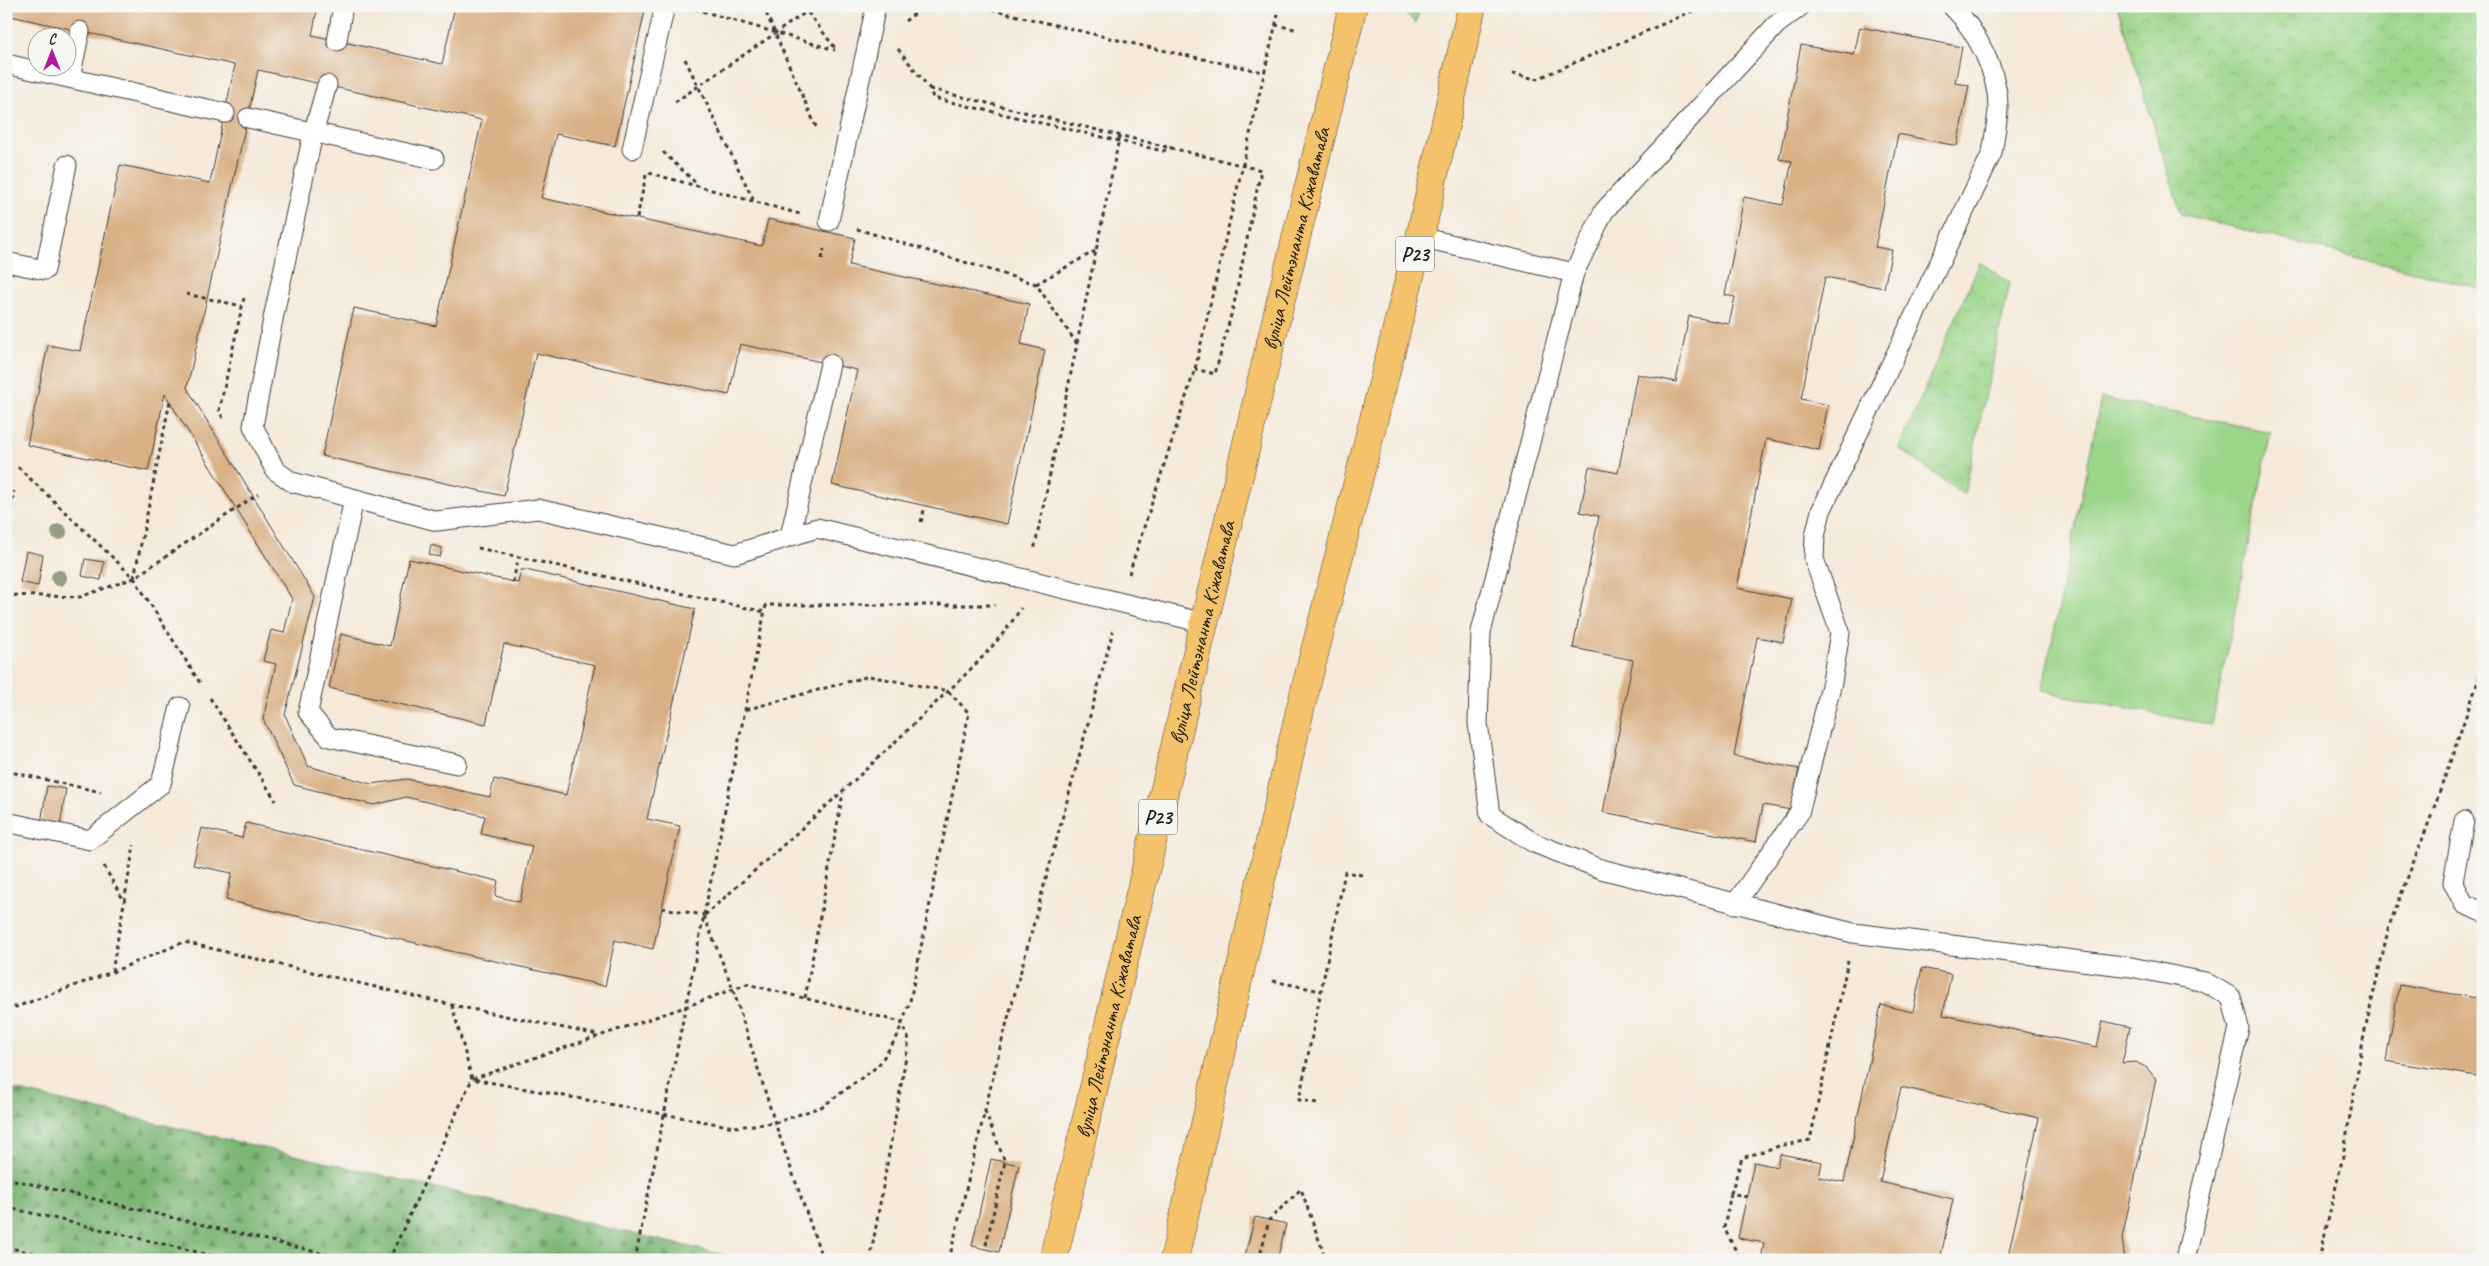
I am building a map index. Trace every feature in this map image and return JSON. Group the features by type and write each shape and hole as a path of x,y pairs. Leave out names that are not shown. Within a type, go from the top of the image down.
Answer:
{"main road":[{"name":"Р23","path":"1174,1260 1300,710 1420,237 1472,6"},
{"name":"вуліца Лейтэнанта Кіжаватава","path":"1053,1260 1350,10"}],"lane":[{"path":"336,41 344,6"},
{"path":"829,221 840,180 876,6"},
{"path":"1802,6 1776,25 1604,211 1574,274 1481,632 1478,723 1490,815 1534,843 1601,869 1734,904 1853,933 2131,967 2205,982 2231,997 2240,1028 2185,1260"},
{"path":"1734,904 1799,813 1832,682 1840,632 1814,558 1815,536 1821,511 1992,153 1998,110 1996,87 1978,44 1952,6"},
{"path":"632,149 664,11"},
{"path":"78,40 80,31"},
{"path":"6,64 28,69"},
{"path":"70,78 225,113"},
{"path":"327,85 314,134 274,314 253,426 275,470 292,482 437,521 538,509 735,554 817,528 1204,623"},
{"path":"248,118 434,159"},
{"path":"6,262 45,270 67,165"},
{"path":"1420,237 1574,274"},
{"path":"790,536 830,364"},
{"path":"354,498 308,712 329,737 457,764"},
{"path":"6,822 90,840 142,801 161,784 180,707"},
{"path":"2464,820 2453,882 2464,904 2483,912"}],"path":[{"path":"763,6 840,180"},
{"path":"694,9 837,50 803,6"},
{"path":"699,186 637,128 815,6"},
{"path":"976,6 1143,46 1263,72"},
{"path":"949,1260 985,1111 1121,602 1195,369 1263,72 1280,6"},
{"path":"1512,74 1537,80 1704,6"},
{"path":"664,11 754,201"},
{"path":"1275,25 1295,29"},
{"path":"1173,147 1162,151 933,98 930,89 1120,134 1173,147 1261,170 1234,304 1215,374 1195,369"},
{"path":"1037,537 1120,134"},
{"path":"636,218 646,172 829,221"},
{"path":"856,228 1036,284 1077,344"},
{"path":"1036,284 1095,251"},
{"path":"186,294 242,306"},
{"path":"134,578 170,401"},
{"path":"18,467 134,578"},
{"path":"6,540 14,491"},
{"path":"921,523 924,506"},
{"path":"513,582 518,558"},
{"path":"6,595 80,598 134,578"},
{"path":"635,1260 766,605 1004,605"},
{"path":"704,915 843,792 948,691 1004,633 1023,605 1013,605"},
{"path":"2331,1260 2319,1258 2343,1156 2364,1035 2389,926 2444,784 2483,667"},
{"path":"472,1079 734,1127 776,1124 823,1106 878,1066 897,1037 910,1001 969,713 948,691 869,676 745,710"},
{"path":"6,771 142,801 112,972"},
{"path":"805,998 843,792"},
{"path":"90,840 124,903"},
{"path":"1317,1103 1300,1100 1321,991 1345,872 1362,875"},
{"path":"662,908 704,915"},
{"path":"704,915 733,989 776,1124 823,1260"},
{"path":"1741,1260 1724,1228 1731,1193 1742,1158 1779,1146 1810,1140 1853,933"},
{"path":"6,1005 16,1007 112,972 184,942 452,1005 598,1035"},
{"path":"1241,974 1321,991"},
{"path":"472,1079 747,984 901,1022"},
{"path":"389,1260 472,1079 452,1005"},
{"path":"870,1260 909,1040 901,1022"},
{"path":"985,1111 1005,1162 985,1249"},
{"path":"6,1178 350,1260"},
{"path":"1259,1260 1269,1220 1301,1190 1326,1260"},
{"path":"1731,1193 1747,1197"},
{"path":"6,1207 230,1260"},
{"path":"6,1247 64,1260"}],"green space":[{"path":"1396,6 1420,6 1416,23"},
{"path":"2117,6 2483,6 2483,289 2181,214"},
{"path":"1980,262 2010,283 1964,495 1899,448"},
{"path":"2101,398 2271,432 2212,725 2042,691"},
{"path":"6,1088 746,1260 6,1260"}],"building":[{"path":"6,6 177,6 198,11 199,6 318,6 312,35 442,64 455,6 646,6 615,146 556,134 541,198 762,246 768,219 855,238 849,265 1029,304 1021,344 1045,350 1007,524 832,485 857,370 740,344 729,395 536,353 504,496 322,456 354,308 436,326 482,120 258,70 187,388 315,597 285,715 308,766 371,784 407,779 490,797 494,779 566,795 595,665 504,644 486,724 329,688 341,634 390,646 409,559 518,583 521,570 526,570 695,609 647,819 680,826 653,949 615,940 605,986 226,900 232,873 193,865 202,828 242,838 246,823 498,881 495,896 520,902 532,846 481,834 485,816 406,797 374,805 294,785 263,719 276,664 263,661 271,630 284,633 292,599 165,394 148,471 27,445 48,345 80,351 120,165 210,183 235,65 78,31 78,28 66,28 6,15"},
{"path":"1860,27 1962,47 1955,83 1969,85 1957,146 1898,134 1875,247 1892,250 1884,288 1825,277 1801,399 1828,405 1819,450 1766,439 1737,588 1792,599 1783,642 1757,637 1734,756 1799,769 1791,810 1763,805 1756,842 1603,812 1633,660 1573,648 1599,516 1580,512 1589,467 1618,473 1637,374 1676,382 1689,316 1729,324 1735,297 1725,295 1744,197 1783,205 1792,161 1779,159 1801,45 1854,55"},
{"path":"431,545 442,548 440,557 429,555"},
{"path":"26,551 43,555 38,586 20,582"},
{"path":"85,559 104,562 101,580 82,576"},
{"path":"47,786 66,789 60,826 41,823"},
{"path":"1922,968 1951,974 1943,1015 2097,1047 2103,1021 2130,1027 2122,1063 2136,1062 2147,1068 2156,1079 2122,1238 2125,1260 2007,1260 2039,1118 1901,1087 1880,1182 1953,1199 1940,1260 1825,1260 1802,1255 1801,1260 1761,1260 1764,1243 1738,1238 1754,1162 1777,1167 1780,1154 1822,1162 1819,1177 1844,1182 1881,1005 1913,1012"},
{"path":"2399,985 2483,999 2483,1077 2386,1061"},
{"path":"991,1159 1019,1165 999,1252 972,1246"},
{"path":"1255,1217 1286,1224 1277,1260 1244,1260"}]}
